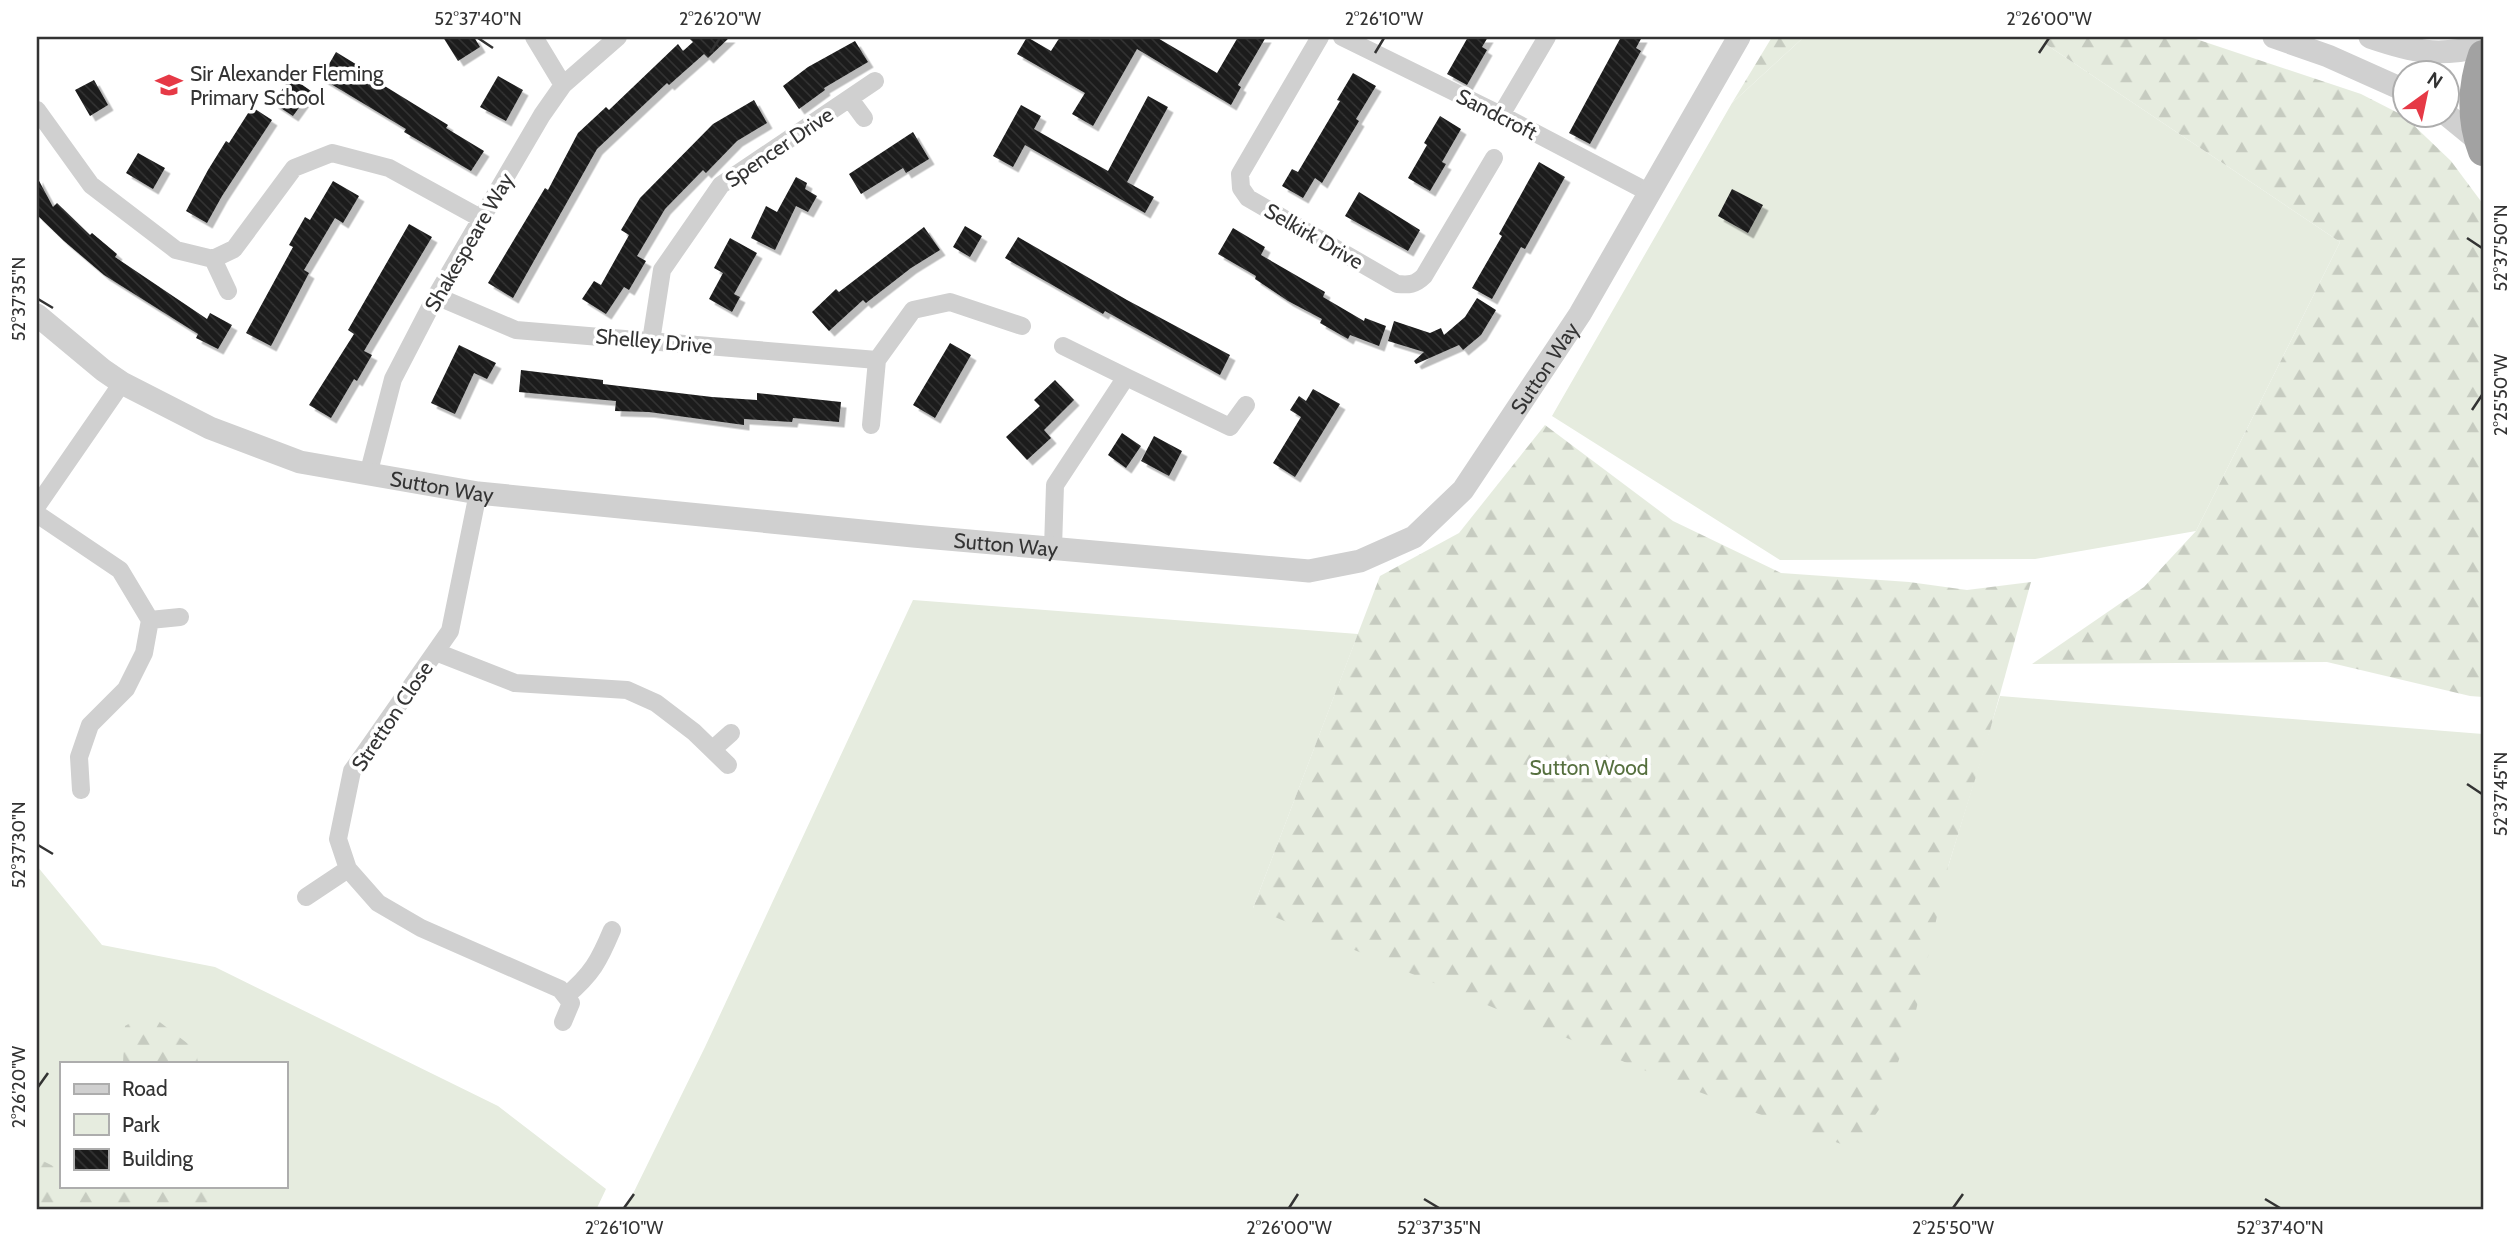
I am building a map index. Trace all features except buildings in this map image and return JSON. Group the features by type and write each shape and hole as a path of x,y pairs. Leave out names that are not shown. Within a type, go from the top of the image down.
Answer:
{"highway":[{"path":"2481,146 2474,97 2483,55"}],"street":[{"path":"534,37 563,85"},
{"name":"Shakespeare Way","path":"368,475 393,379 436,296 542,115 563,85 618,37"},
{"name":"Selkirk Drive","path":"1320,37 1240,174 1241,188 1248,198 1397,284 1408,285 1416,283 1424,276 1494,158"},
{"name":"Sandcroft","path":"1342,37 1501,115 1650,193"},
{"path":"1501,115 1547,37"},
{"name":"Sutton Way","path":"37,315 122,383 210,428 300,462 478,493 1309,571 1360,561 1414,537 1463,490 1580,314 1739,37"},
{"path":"2274,37 2328,55 2390,84"},
{"path":"2370,37 2405,49 2433,53 2459,52 2483,46"},
{"name":"Spencer Drive","path":"651,341 663,270 721,185 875,80"},
{"path":"850,99 864,118"},
{"path":"37,110 91,185 176,250 213,259 234,249 294,168 332,153 389,168 482,219"},
{"path":"2460,127 2481,146"},
{"path":"213,259 228,291"},
{"name":"Shelley Drive","path":"436,296 516,330 877,360"},
{"path":"871,425 877,360 913,310 950,302 1021,326"},
{"path":"1063,346 1230,427 1246,405"},
{"path":"1053,548 1055,485 1126,377"},
{"path":"37,506 122,383"},
{"name":"Stretton Close","path":"478,493 450,631 352,771 338,839 348,869 378,903 421,928 560,989 566,996"},
{"path":"37,514 120,570 150,620 144,653 126,688 90,725 79,757 81,790"},
{"path":"150,620 180,617"},
{"path":"436,652 515,684 627,690 656,703 713,749 728,765"},
{"path":"713,749 731,733"},
{"path":"306,897 348,869"},
{"path":"563,1022 571,1003 566,996 583,982 598,962 612,930"}],"green space":[{"path":"1772,37 1804,37 1732,103"},
{"path":"1804,37 2035,37 2340,242 2196,531 2035,559 1780,560 1552,416 1732,103"},
{"path":"2035,37 2190,37 2361,94 2390,109 2390,130 2419,130 2451,161 2483,204 2483,697 2327,662 2032,664 2144,587 2196,531 2340,242"},
{"name":"Sutton Wood","path":"1545,425 1673,521 1781,573 1909,582 1967,590 2031,582 1987,741 1948,867 1915,1015 1883,1104 1852,1148 1680,1085 1253,908 1380,576 1459,533"},
{"path":"913,600 1358,634 1253,908 1948,867 2000,696 2483,734 2483,1210 625,1210 705,1047"},
{"path":"37,866 102,945 215,967 498,1106 606,1189 596,1210 37,1210"},
{"path":"148,1013 196,1050 198,1062 123,1062 125,1026"},
{"path":"37,1158 60,1170 60,1188 214,1188 217,1210 37,1210"}],"place":[{"name":"Sir Alexander Fleming Primary School","path":"169,85"}]}
